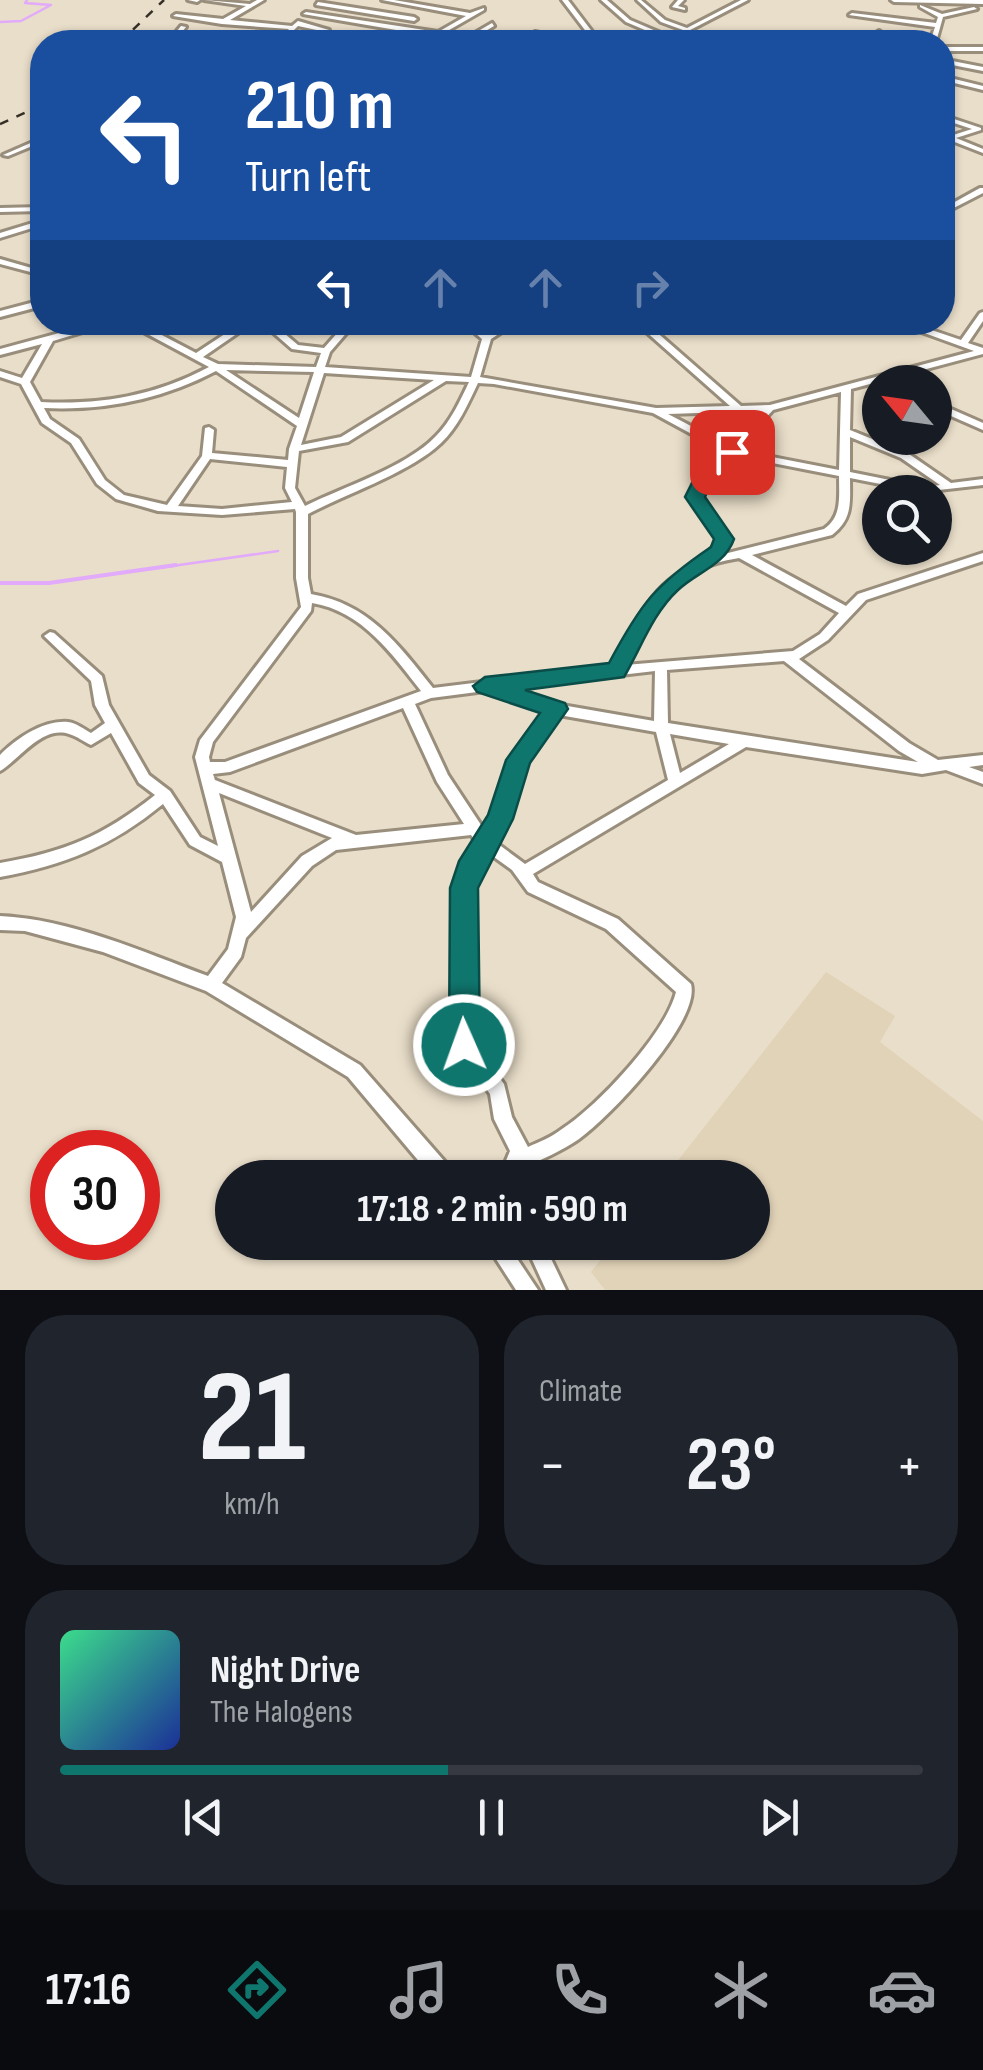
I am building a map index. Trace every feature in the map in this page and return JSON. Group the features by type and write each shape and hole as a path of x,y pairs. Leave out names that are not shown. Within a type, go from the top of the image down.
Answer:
{"street":[{"path":"206,0 248,6"},
{"path":"222,22 260,0"},
{"path":"384,0 470,14"},
{"path":"564,0 588,30"},
{"path":"604,0 628,21 646,30"},
{"path":"681,0 675,6 683,9"},
{"path":"639,1 663,21 688,30 744,0"},
{"path":"894,0 983,2"},
{"path":"293,30 321,2 416,20 404,29"},
{"path":"919,5 942,16 974,10"},
{"path":"444,30 482,9"},
{"path":"306,14 411,30"},
{"path":"852,15 936,25"},
{"path":"176,16 326,30"},
{"path":"935,30 942,16"},
{"path":"483,30 492,25"},
{"path":"955,49 983,50"},
{"path":"955,64 983,69"},
{"path":"955,81 983,88"},
{"path":"955,121 981,129"},
{"path":"955,136 981,129"},
{"path":"955,140 983,152"},
{"path":"6,155 30,145"},
{"path":"955,205 983,190"},
{"path":"0,210 30,209"},
{"path":"0,236 30,227"},
{"path":"0,261 30,269"},
{"path":"0,274 19,266"},
{"path":"0,314 30,305"},
{"path":"963,344 983,315"},
{"path":"0,352 64,335"},
{"path":"155,335 216,367 302,425"},
{"path":"197,357 230,335"},
{"path":"279,335 297,352 305,368"},
{"path":"211,985 235,952 244,917 202,757 207,740 302,618 308,598 302,578 299,508 290,488 294,449 326,351 340,335"},
{"path":"483,335 487,338"},
{"path":"0,374 25,382 46,421 75,441 110,490 139,505 222,512 299,508 433,446 474,381 487,338 492,335"},
{"path":"655,335 737,407"},
{"path":"936,335 983,350"},
{"path":"25,382 49,339"},
{"path":"926,365 983,350"},
{"path":"276,366 297,352 326,351"},
{"path":"36,405 74,407 140,397 184,384 216,367 320,368 444,378 656,411 770,408 862,383"},
{"path":"294,449 344,440 444,378"},
{"path":"706,562 828,532 839,524 844,508 846,388"},
{"path":"46,421 74,407"},
{"path":"616,670 647,612 670,585 720,550 724,539 695,497 698,484 770,408"},
{"path":"656,411 732,452 862,477"},
{"path":"952,413 983,427"},
{"path":"170,509 207,456 209,430"},
{"path":"846,432 905,456 933,475"},
{"path":"207,456 292,464"},
{"path":"952,487 983,482"},
{"path":"740,553 848,614"},
{"path":"209,776 430,693 616,670 787,656 812,647 862,597 983,558"},
{"path":"308,598 339,604 374,628 430,693"},
{"path":"50,636 92,672 102,705 144,779 165,795 195,842 230,859"},
{"path":"787,656 904,746 946,768 983,760"},
{"path":"661,668 660,726 674,782"},
{"path":"485,686 556,709 744,742 946,768 983,778"},
{"path":"408,704 471,828 484,842 522,872 533,887 612,924 685,989 686,1003 658,1045 573,1134 530,1160"},
{"path":"517,1160 520,1150 503,1119 498,1090 489,1074 468,1055 462,1035 464,888 484,842 500,819 518,760 556,709"},
{"path":"0,765 20,744 38,734 69,727 91,740 114,724"},
{"path":"522,872 744,742"},
{"path":"209,776 350,840"},
{"path":"0,870 96,846 120,833 165,795"},
{"path":"242,933 307,861 332,844 471,828"},
{"path":"0,923 26,924 103,945 211,985 354,1071 431,1160"},
{"path":"507,1260 528,1290"},
{"path":"542,1260 556,1290"}],"shaded area":[{"path":"826,972 895,1016 880,1042 983,1121 983,1290 605,1290 591,1272 601,1260 770,1260 770,1160 678,1160"}],"waterway":[{"path":"0,22 21,21 51,5 25,3 27,0"},
{"path":"158,568 278,551"},
{"path":"0,583 49,583 176,565"}],"railway":[{"path":"133,30 164,0"},
{"path":"0,124 30,110"}],"route":[{"path":"464,1045 466,945 462,907 469,869 500,819 518,760 556,709 485,686 616,670 647,612 670,585 720,550 724,539 720,530 695,497 707,471 732,452"}]}
